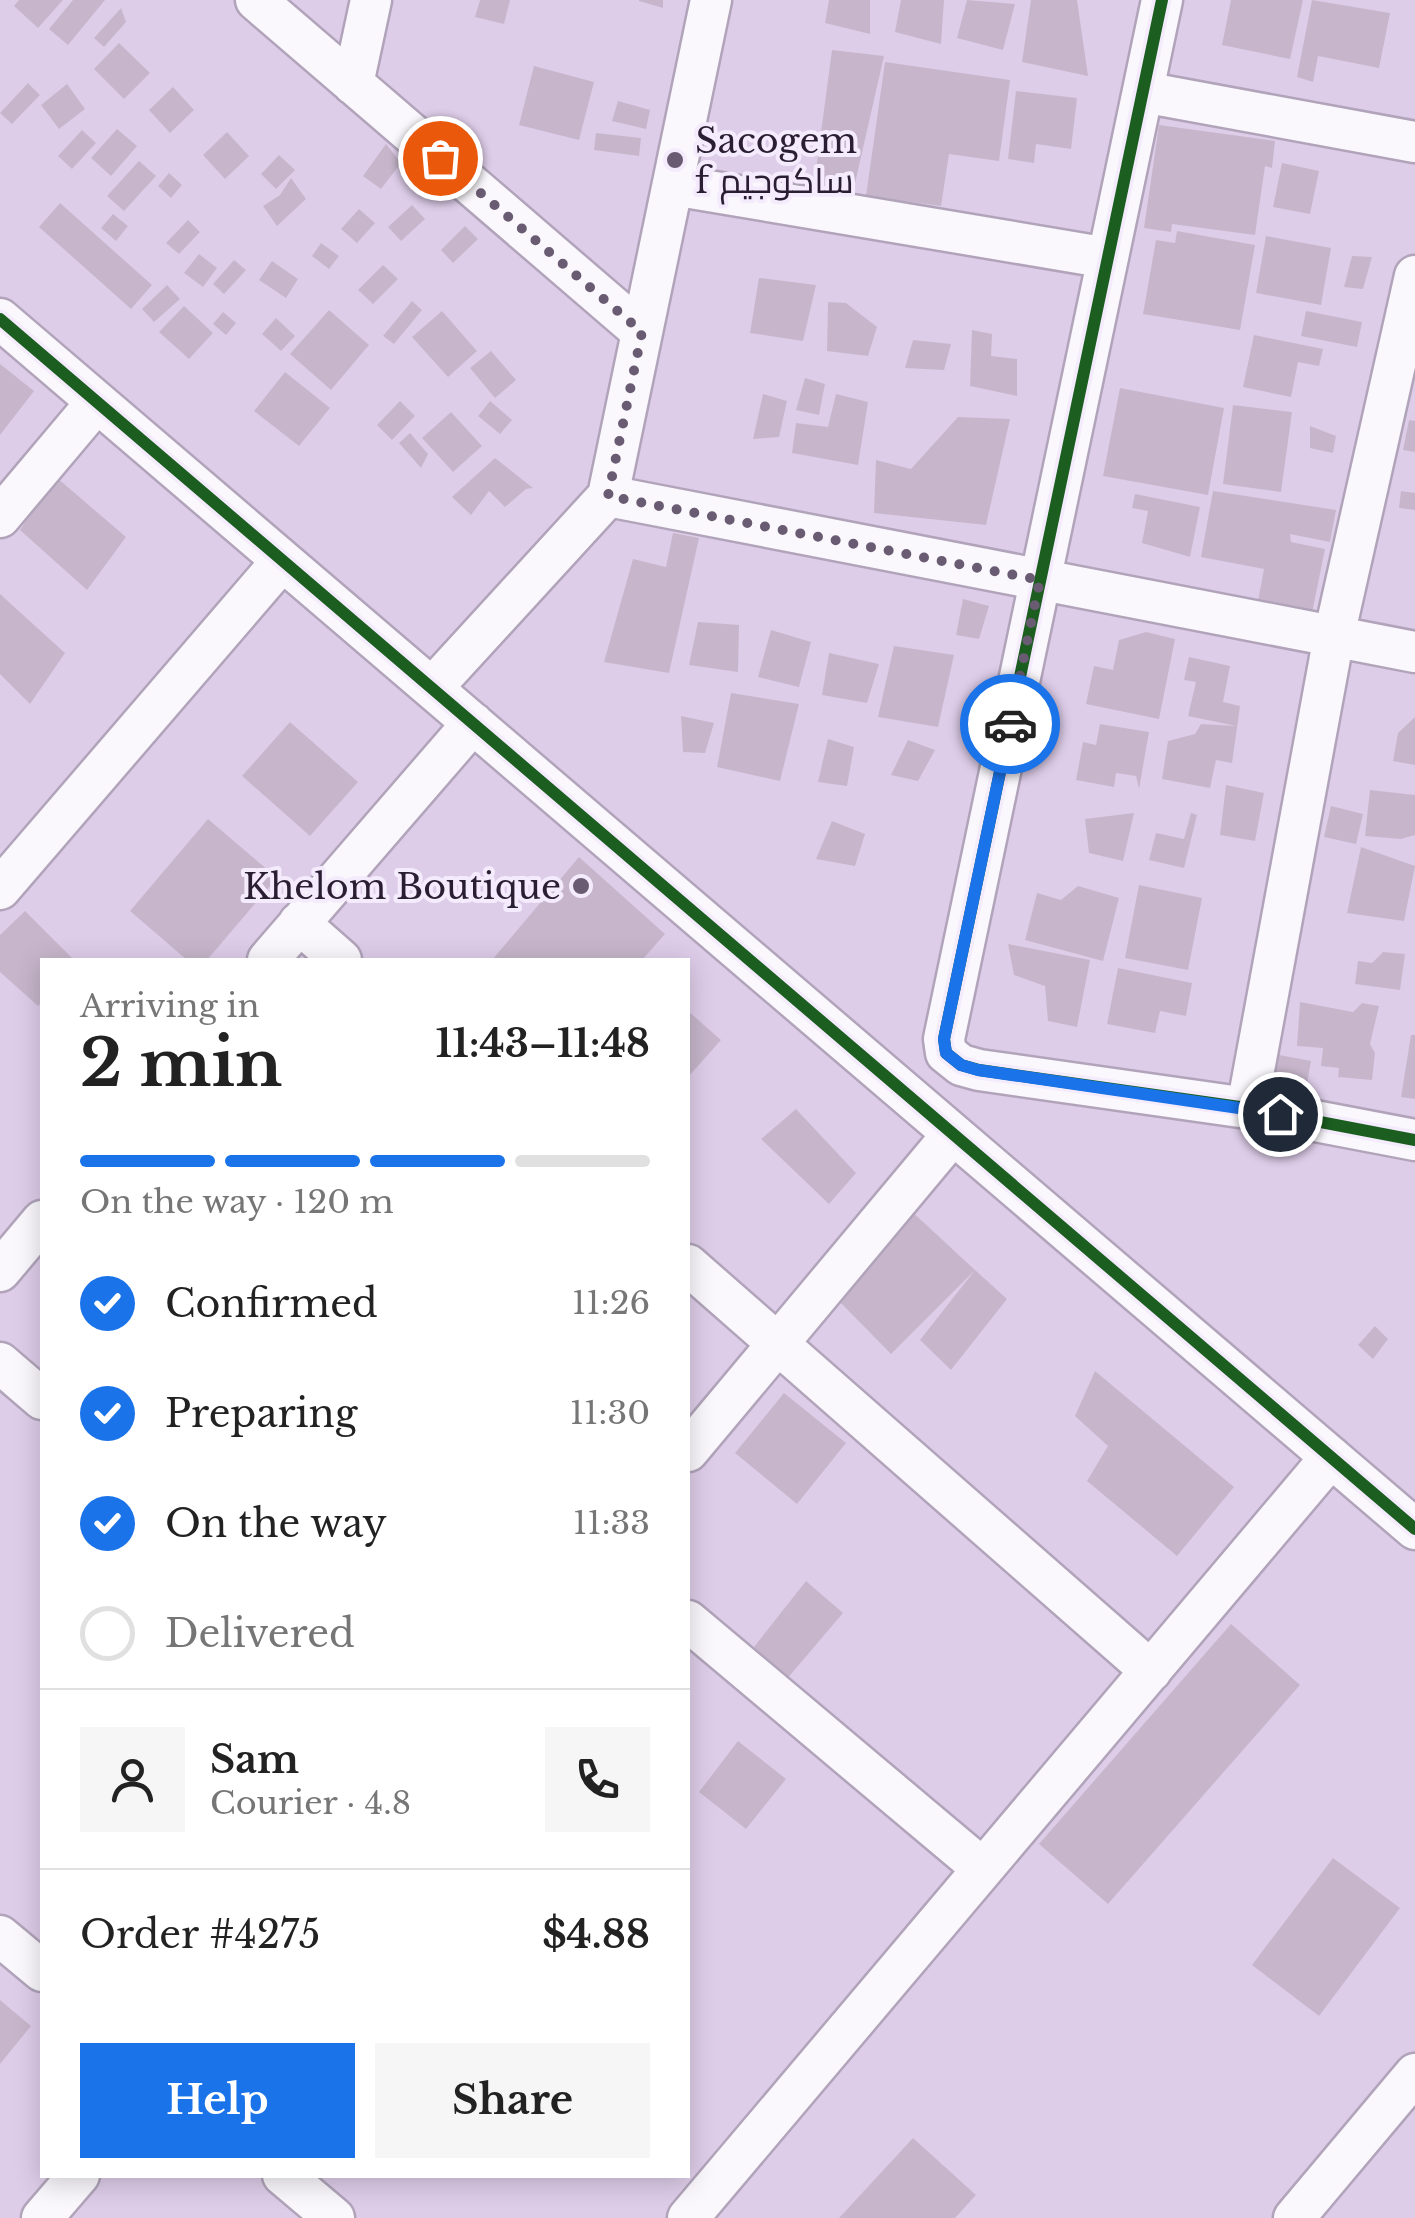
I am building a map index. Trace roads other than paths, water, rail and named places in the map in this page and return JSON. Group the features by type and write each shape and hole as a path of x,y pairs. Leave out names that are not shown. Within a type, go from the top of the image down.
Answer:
{"street":[{"path":"256,0 642,332"},
{"path":"353,84 370,0"},
{"path":"432,688 608,496 711,0"},
{"path":"1162,0 944,1039 946,1053 961,1065 978,1070 1247,1108 1415,1140"},
{"path":"1143,92 1415,142"},
{"path":"673,186 1108,258"},
{"path":"1247,1108 1334,636 1415,276"},
{"path":"0,319 1415,1529"},
{"path":"0,516 96,403"},
{"path":"608,496 1415,652"},
{"path":"0,890 282,560"},
{"path":"270,958 473,723"},
{"path":"300,924 339,958"},
{"path":"690,1449 953,1134"},
{"path":"0,1270 40,1223"},
{"path":"690,1266 1150,1671"},
{"path":"0,1364 40,1396"},
{"path":"688,2218 1331,1457"},
{"path":"690,1624 984,1869"},
{"path":"0,1936 40,1970"},
{"path":"1294,2218 1415,2074"},
{"path":"42,2218 76,2178"},
{"path":"287,2178 334,2218"}],"place":[{"name":"Sacogem f ساكوجيم","path":"675,160"},
{"name":"Khelom Boutique","path":"581,886"}]}
